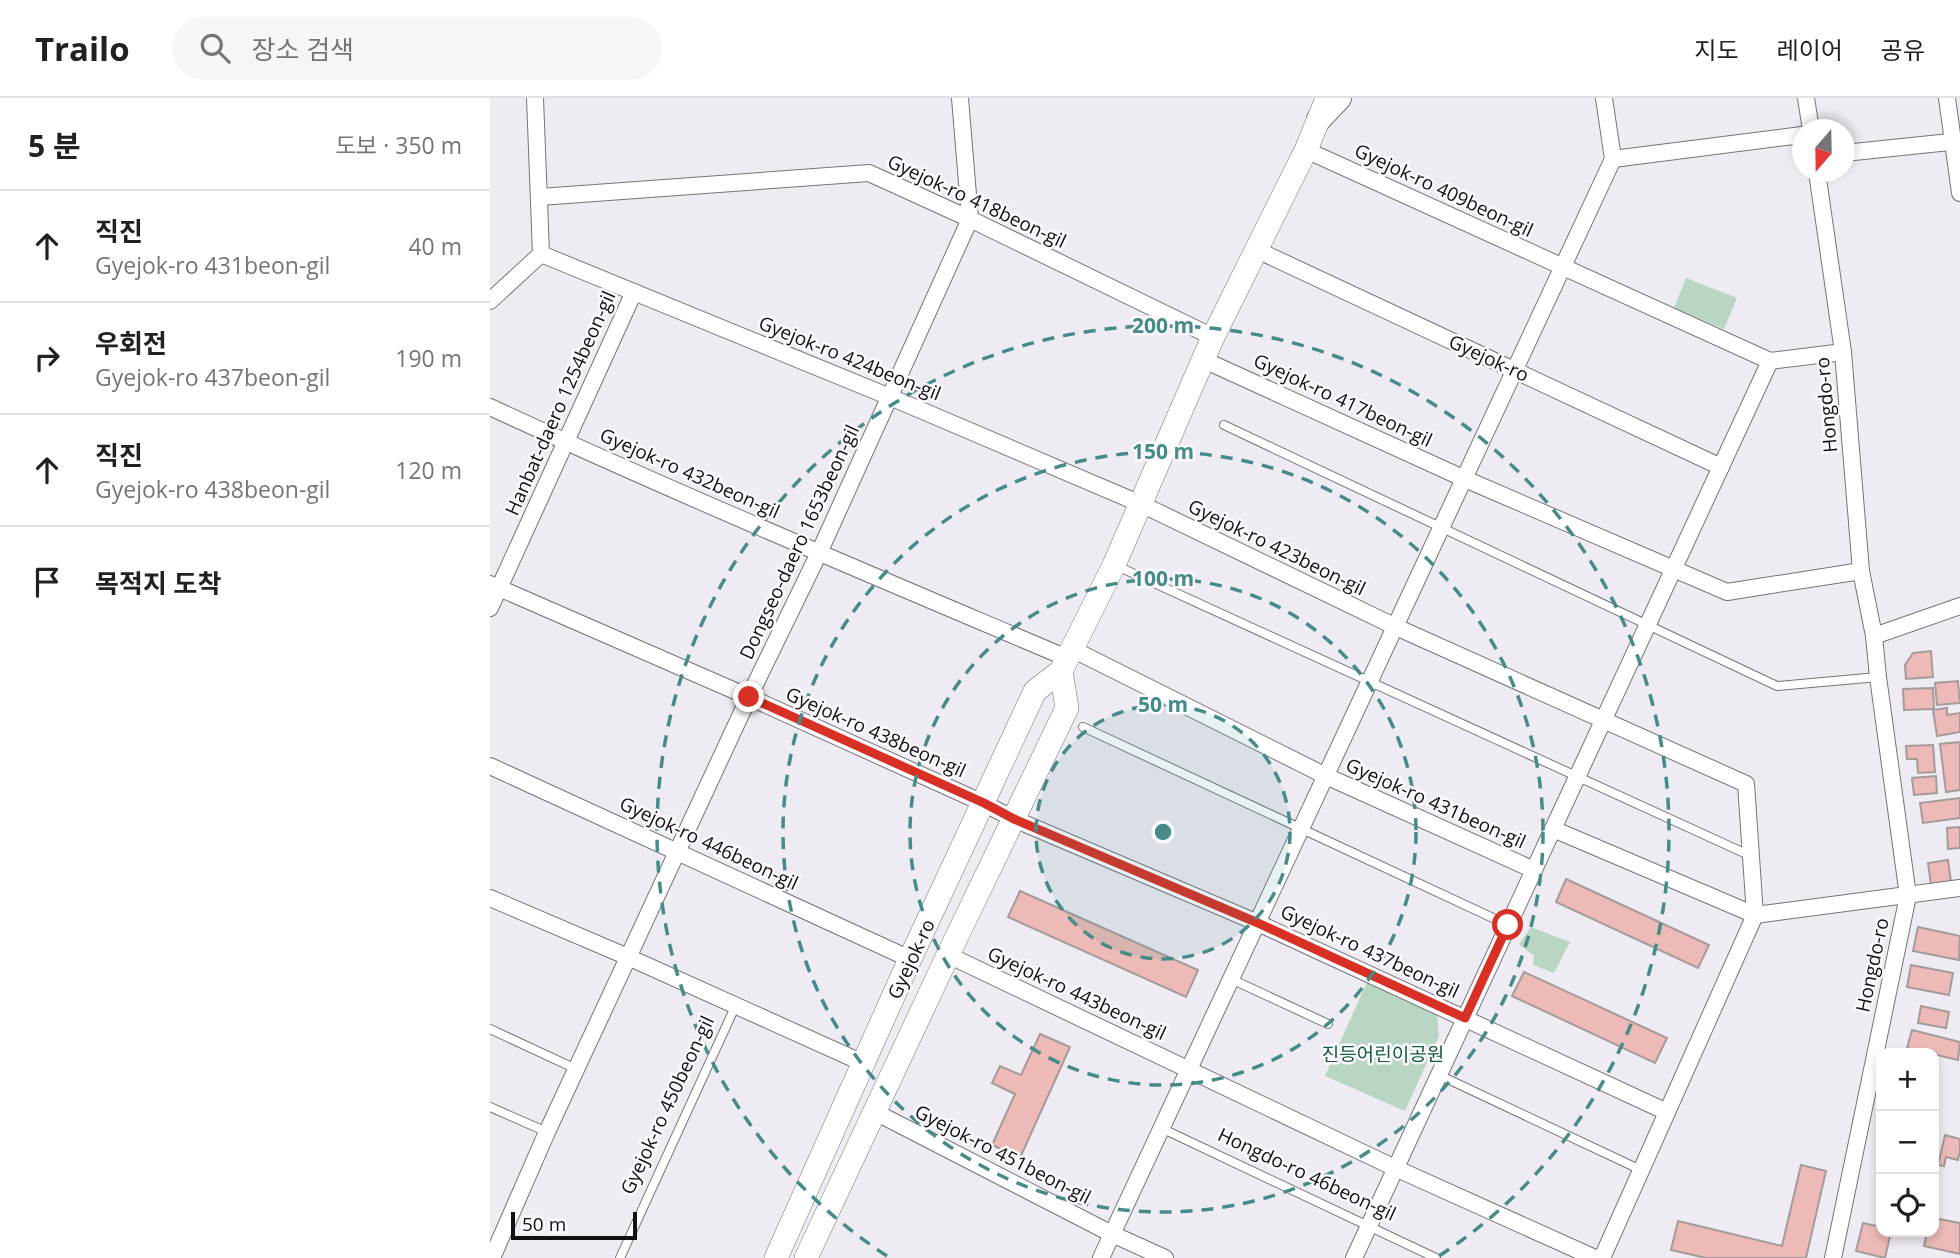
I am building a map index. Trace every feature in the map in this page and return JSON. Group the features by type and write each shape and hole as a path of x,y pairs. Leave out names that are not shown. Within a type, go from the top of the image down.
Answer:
{"main road":[{"path":"1320,105 1339,98"},
{"name":"Gyejok-ro","path":"780,1250 910,959 1035,691 1067,660 1114,565 1213,337 1306,150 1320,105"},
{"name":"Gyejok-ro","path":"810,1256 948,956 1067,708 1067,660"}],"street":[{"path":"490,301 541,254 535,98"},
{"name":"Dongseo-daero 1653beon-gil","path":"492,1258 547,1132 749,697 819,553 970,219 960,98"},
{"path":"1326,776 1613,159 1604,98"},
{"path":"1806,98 1809,119"},
{"path":"1947,98 1956,141 1960,193"},
{"path":"1613,159 1792,136"},
{"path":"1855,152 1956,141"},
{"name":"Gyejok-ro 409beon-gil","path":"1306,150 1770,361"},
{"name":"Gyejok-ro 418beon-gil","path":"540,197 869,173 1213,337"},
{"name":"Hongdo-ro","path":"1818,182 1843,352 1861,571 1874,636 1908,896 1833,1258"},
{"name":"Gyejok-ro","path":"1257,250 1721,467"},
{"name":"Gyejok-ro 424beon-gil","path":"541,254 890,397 1141,504"},
{"name":"Hanbat-daero 1254beon-gil","path":"490,608 495,585 566,442 634,292"},
{"path":"1534,870 1770,361 1843,352"},
{"name":"Gyejok-ro 417beon-gil","path":"1204,360 1465,479 1727,592 1861,571"},
{"name":"Gyejok-ro 432beon-gil","path":"490,407 1067,660"},
{"name":"Gyejok-ro 423beon-gil","path":"1141,504 1396,627 1746,784 1755,915"},
{"name":"Gyejok-ro 438beon-gil","path":"495,585 749,697 1014,819"},
{"path":"1874,636 1960,606"},
{"name":"Gyejok-ro 431beon-gil","path":"1067,660 1534,870 1465,1018"},
{"name":"Gyejok-ro 446beon-gil","path":"490,766 910,959"},
{"name":"Gyejok-ro 431beon-gil","path":"1258,923 1326,776"},
{"name":"Gyejok-ro 437beon-gil","path":"1014,819 1258,923 1667,1112"},
{"path":"1553,829 1755,915 1960,888"},
{"name":"Gyejok-ro 450beon-gil","path":"490,898 863,1063"},
{"path":"1602,1258 1755,915"},
{"name":"Gyejok-ro 437beon-gil","path":"1189,1069 1258,923"},
{"name":"Gyejok-ro 443beon-gil","path":"948,956 1395,1168 1595,1258"},
{"name":"Gyejok-ro 437beon-gil","path":"1395,1168 1465,1018"},
{"path":"1101,1258 1189,1069"},
{"name":"Gyejok-ro 451beon-gil","path":"875,1112 1112,1234 1166,1258"},
{"path":"1353,1258 1395,1168"},
{"path":"780,1250 810,1256"}],"lane":[{"path":"1224,425 1777,686 1878,677"},
{"path":"1114,565 1751,856"},
{"path":"1083,727 1508,925"},
{"path":"1231,979 1328,1024"},
{"name":"Gyejok-ro 450beon-gil","path":"620,1258 735,1007"},
{"path":"490,1029 577,1069"},
{"path":"1439,1075 1641,1170"},
{"path":"490,1107 547,1132"},
{"name":"Hongdo-ro 46beon-gil","path":"1161,1128 1436,1258"}],"green space":[{"path":"1686,278 1737,298 1724,329 1674,308"},
{"path":"1531,927 1570,942 1554,973 1533,965 1534,956 1519,944"},
{"name":"진등어린이공원","path":"1367,982 1437,1013 1439,1036 1405,1111 1325,1076"}],"building":[{"path":"1931,651 1933,677 1906,679 1905,665 1913,653"},
{"path":"1958,681 1960,703 1937,705 1935,683"},
{"path":"1933,688 1934,709 1904,710 1903,689"},
{"path":"1947,708 1947,715 1960,713 1960,732 1937,736 1933,710"},
{"path":"1960,742 1960,790 1946,792 1940,744"},
{"path":"1933,745 1935,772 1918,773 1917,759 1907,759 1906,746"},
{"path":"1936,776 1937,793 1914,795 1912,778"},
{"path":"1960,798 1960,818 1923,823 1920,803"},
{"path":"1960,827 1960,848 1948,849 1947,828"},
{"path":"1948,860 1951,882 1931,885 1928,863"},
{"path":"1566,879 1709,945 1698,968 1556,902"},
{"path":"1020,891 1198,970 1186,997 1008,917"},
{"path":"1918,927 1960,936 1959,960 1913,951"},
{"path":"1911,965 1953,973 1949,995 1907,987"},
{"path":"1524,972 1667,1038 1655,1063 1512,996"},
{"path":"1921,1006 1949,1012 1946,1028 1918,1023"},
{"path":"1912,1030 1960,1042 1958,1060 1939,1056 1939,1048 1907,1048"},
{"path":"1040,1034 1070,1047 1020,1158 992,1145 1015,1094 992,1083 1000,1066 1021,1075"},
{"path":"1945,1135 1960,1139 1958,1160 1946,1157 1944,1166 1939,1165"},
{"path":"1801,1165 1826,1171 1806,1258 1706,1258 1671,1250 1678,1221 1782,1246"},
{"path":"1939,1219 1960,1223 1960,1254 1924,1246 1926,1237 1939,1237"},
{"path":"1863,1223 1876,1226 1876,1237 1890,1237 1885,1258 1856,1251"}],"route":[{"path":"749,697 1014,819 1258,923 1465,1018 1508,925"}]}
